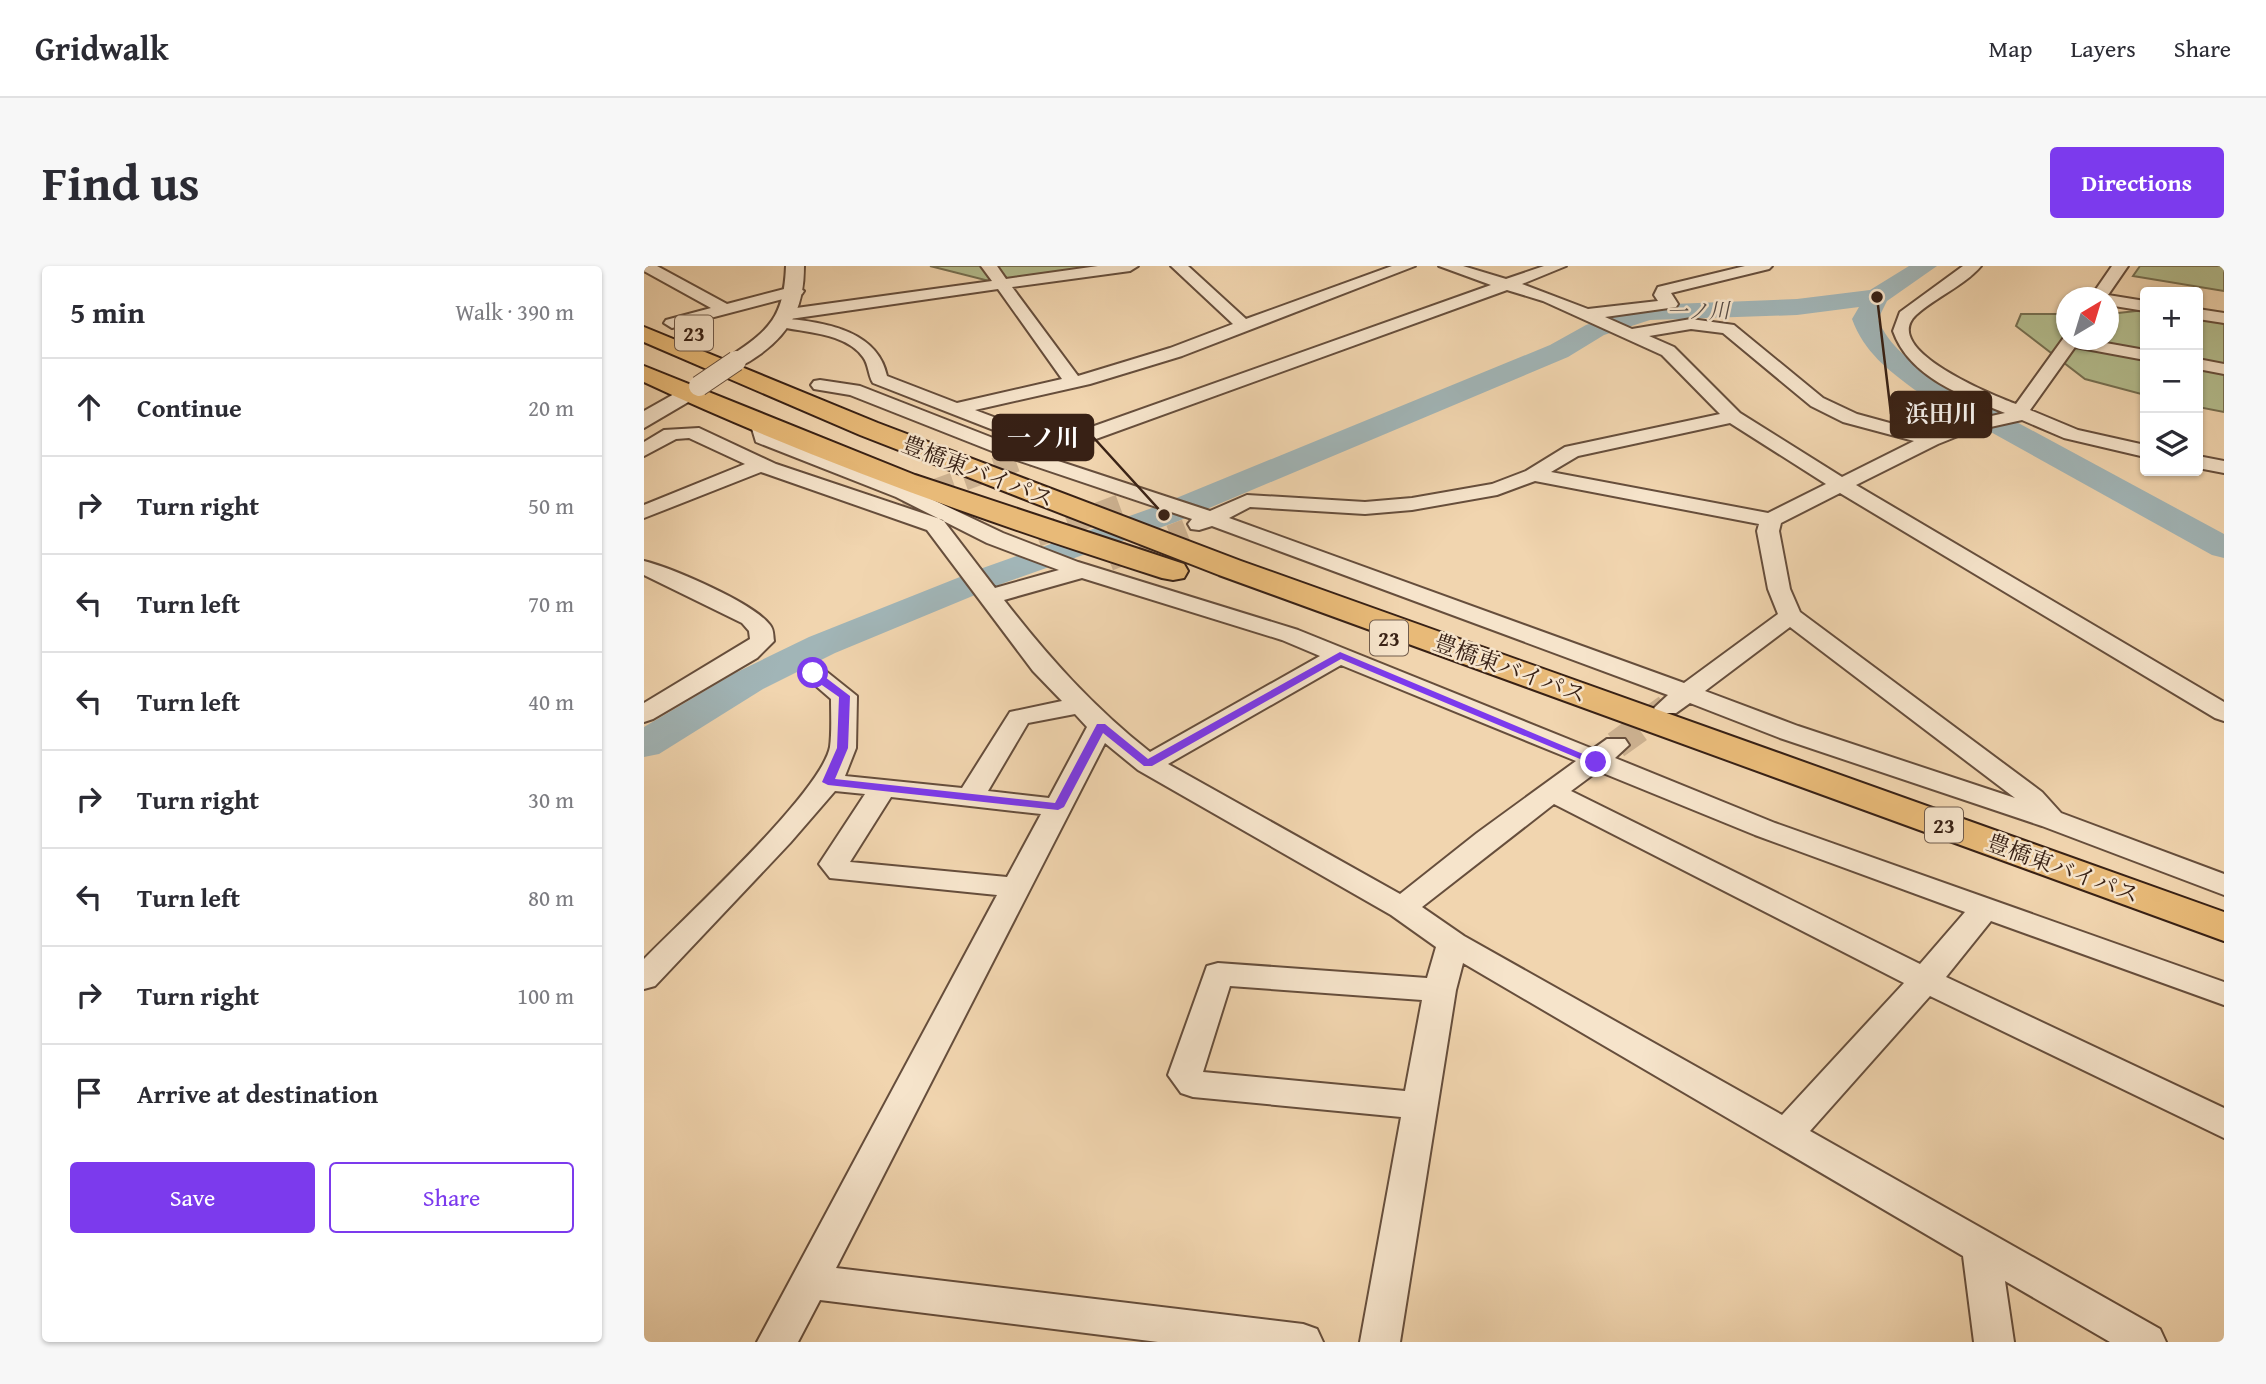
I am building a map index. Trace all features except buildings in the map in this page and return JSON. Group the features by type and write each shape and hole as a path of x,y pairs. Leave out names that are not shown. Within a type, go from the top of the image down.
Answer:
{"highway":[{"name":"23","path":"644,311 740,358 820,385 1127,505"},
{"name":"豊橋東バイパス","path":"644,334 869,429 1127,505 1184,527 1230,568 1672,708 2224,927"},
{"name":"23","path":"644,373 693,390 794,439 898,479 1032,540 1112,557 1672,708"}],"street":[{"path":"646,266 723,308"},
{"path":"644,421 740,358 786,319 796,291 795,266"},
{"path":"989,266 1073,382"},
{"path":"786,319 1130,266"},
{"path":"1178,266 1243,325"},
{"path":"958,408 1073,382 1176,352 1407,266"},
{"path":"1447,266 1507,284 1590,315 1668,351 1733,417 1841,485 2224,713"},
{"path":"1046,450 1558,266"},
{"path":"1590,315 1670,304 1662,295 1664,290 1764,266"},
{"path":"1973,266 1906,315 1900,323 1902,340 1918,360 1933,371 1994,403 2045,426 2095,441 2140,450"},
{"path":"2106,287 2120,266"},
{"path":"672,323 796,291"},
{"path":"2119,302 2140,305"},
{"path":"2203,315 2224,318"},
{"path":"786,319 862,345 874,358 879,379 958,408 1046,450 1127,481 1127,505 1184,527 1502,623 1672,708 1789,732 2052,820 2224,885"},
{"path":"1629,332 1690,324 1728,328 1817,402 1850,418 1931,440"},
{"path":"1533,475 1771,520 1931,440 1962,428 2019,414 2064,350"},
{"path":"2119,350 2140,354"},
{"path":"2203,365 2224,369"},
{"path":"1184,527 1247,501 1365,508 1412,504 1497,489 1533,475 1573,451 1733,417"},
{"path":"759,422 763,438 1032,540 1076,569 1290,635 1606,753 1765,829 2224,994"},
{"path":"644,450 671,434 692,432 761,465 892,505 935,525 1042,666 1091,716 1148,764 1402,908 1454,943 2146,1342"},
{"path":"2203,463 2224,467"},
{"path":"644,512 761,465"},
{"path":"1771,520 1768,531 1779,589 1790,616 2021,790 2052,820"},
{"path":"966,565 1032,540"},
{"path":"990,597 1112,557"},
{"path":"644,568 662,573 750,618 761,629 762,640 748,653 644,714"},
{"path":"1672,708 1790,616"},
{"path":"1148,764 1340,655"},
{"path":"644,978 780,837 828,782 843,748 845,696 813,673"},
{"path":"971,797 1019,717 1091,716"},
{"path":"777,1342 1058,807 1091,716"},
{"path":"1402,908 1550,791 1606,753"},
{"path":"828,782 1058,807"},
{"path":"883,788 834,864 840,872 1016,887"},
{"path":"1550,791 1925,980 2224,1124"},
{"path":"1787,1133 1925,980 1984,909"},
{"path":"1380,1342 1440,990 1454,943"},
{"path":"1422,1106 1193,1084 1185,1075 1217,974 1440,990"},
{"path":"1981,1247 1994,1342"},
{"path":"809,1282 1303,1342"}],"green space":[{"path":"930,266 1104,266 1001,284"},
{"path":"2140,266 2224,266 2224,291 2203,287 2133,276"},
{"path":"2140,311 2140,394 2085,379 2016,326 2021,314 2056,314 2056,350 2119,350 2119,313"},
{"path":"2203,311 2224,317 2224,412 2203,408"}],"waterway":[{"path":"1877,297 1925,266"},
{"name":"一ノ川","path":"644,745 749,681 822,645 992,576 1164,515 1559,351 1595,330 1647,313 1797,307 1877,297"},
{"path":"1877,297 1865,319 1869,330 1889,356 1925,384 2224,548"}],"tunnel":[{"path":"902,502 1038,453"},
{"path":"1037,536 1123,504"},
{"path":"1109,560 1186,530"},
{"path":"1616,745 1667,708"}],"place":[{"name":"浜田川","path":"1877,297"},
{"name":"一ノ川","path":"1164,515"}],"route":[{"path":"813,673 845,696 843,748 828,782 1058,807 1101,726 1148,764 1340,655 1596,762"}]}
